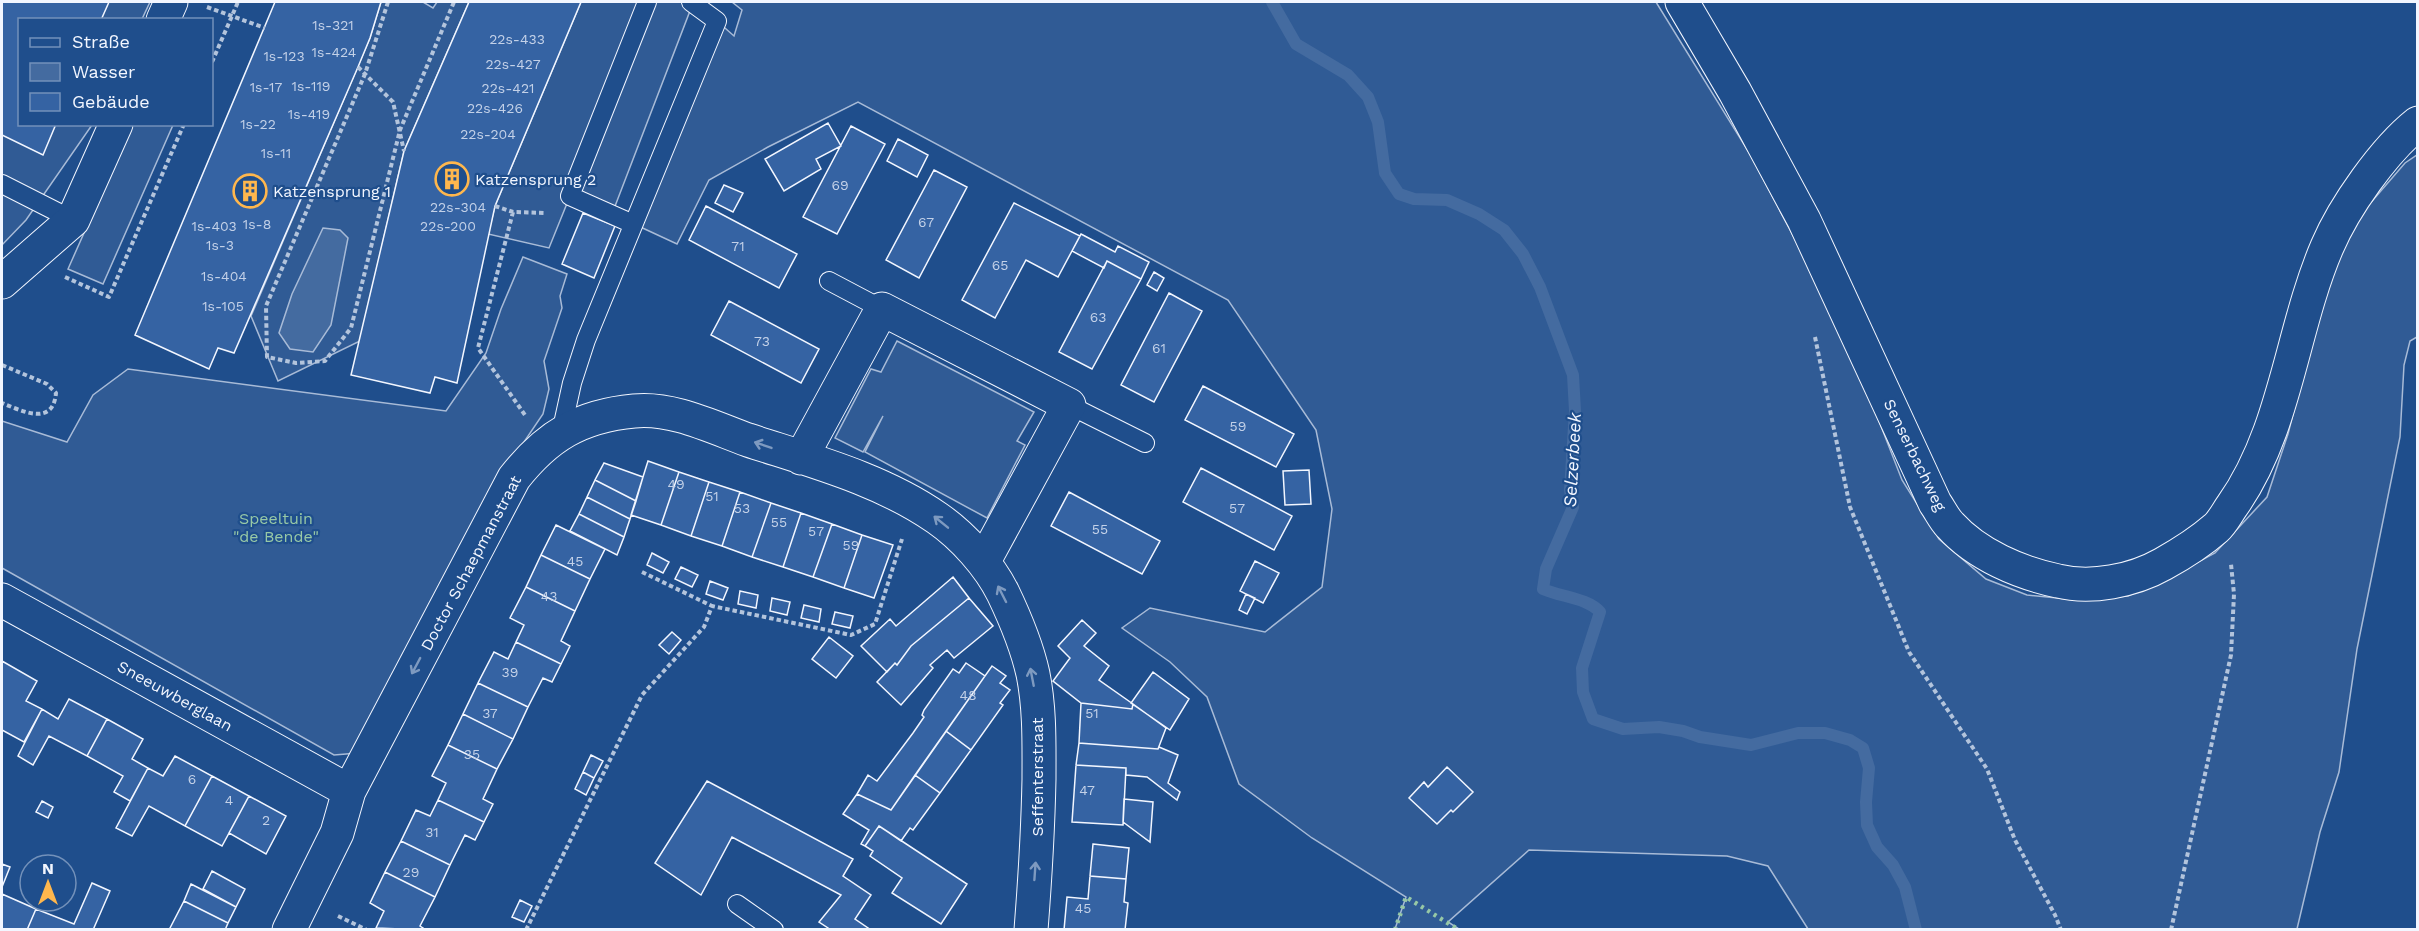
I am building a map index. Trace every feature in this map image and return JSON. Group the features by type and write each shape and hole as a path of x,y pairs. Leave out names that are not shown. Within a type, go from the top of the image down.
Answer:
{"street":[{"name":"Senserbachweg","path":"1682,2 1735,92 1804,220 1935,502 1950,525 1976,547 2013,567 2070,584 2133,578 2172,559 2217,527 2241,493 2260,455 2279,402 2320,264 2334,232 2387,153 2418,123"},
{"path":"166,18 187,3"},
{"path":"2,282 73,220 115,126"},
{"path":"801,458 882,309 1069,405 984,561"},
{"name":"Doctor Schaepmanstraat","path":"289,930 337,833 349,791 514,478 533,454 561,433 595,418 635,411 669,413 893,492 939,519 984,561"},
{"name":"Seffenterstraat","path":"984,561 1002,592 1018,628 1033,674 1040,729 1037,845 1031,930"},
{"name":"Sneeuwberglaan","path":"2,600 349,791"}],"lane":[{"path":"633,224 570,196 647,2"},
{"path":"561,433 572,383 586,340 717,21 691,2"},
{"path":"2,184 73,220"},
{"path":"829,281 882,309"},
{"path":"1069,405 1145,443"},
{"path":"736,904 774,930"}],"path":[{"path":"213,60 237,2"},
{"path":"388,2 365,74 266,306 267,357 296,363 325,361 351,328 400,130 454,2"},
{"path":"187,3 265,28"},
{"path":"358,67 393,102 404,151"},
{"path":"59,274 109,297 183,126"},
{"path":"495,206 513,212 563,213 570,196"},
{"path":"513,212 478,348 526,416"},
{"path":"1814,327 1816,351 1850,507 1909,652 1987,769 2015,840 2061,930"},
{"path":"2,365 47,384 56,393 55,405 49,412 39,414 2,403"},
{"path":"642,572 712,606 851,635 875,624 913,504"},
{"path":"2171,930 2231,655 2234,594 2230,552 2217,527"},
{"path":"526,930 642,694 704,627 712,606"}],"shaded area":[{"path":"2,2 150,2 142,18 18,18 18,126 91,126 26,220 2,245"},
{"path":"381,2 423,2 433,8 437,2 469,2 404,151 360,341 278,381 251,316 370,38"},
{"path":"581,2 693,3 612,214 570,196 549,248 488,234 495,206"},
{"path":"732,2 1656,2 1750,154 1845,334 1902,480 1939,539 1986,579 2027,595 2078,600 2128,596 2215,553 2267,497 2288,434 2320,307 2354,222 2405,163 2417,155 2417,337 2410,341 2404,365 2400,437 2357,649 2339,772 2320,832 2297,929 1808,929 1768,866 1727,856 1529,850 1448,922 1459,929 1395,929 1406,897 1312,838 1239,784 1207,697 1170,662 1122,628 1150,608 1265,632 1322,587 1332,509 1316,430 1228,300 858,102 768,147 709,180 677,244 634,224 717,21 734,36 742,10"},
{"path":"132,126 173,126 103,284 68,269"},
{"name":"Speeltuin \"de Bende\"","path":"523,257 567,274 560,296 562,308 544,361 549,389 543,414 505,470 358,753 334,755 2,568 2,421 67,442 93,395 128,369 446,411 486,353 501,309"},
{"path":"897,341 1034,412 1017,441 1025,445 987,518 865,452 883,416 863,452 835,438 871,369 881,372"}],"water":[{"path":"323,228 340,230 348,238 331,325 313,352 290,349 279,333 292,294"}],"building":[{"path":"2,2 109,2 102,18 18,18 18,126 55,126 43,155 2,135"},
{"name":"Katzensprung 1","path":"275,2 381,2 358,67 234,353 218,348 209,369 135,335"},
{"name":"Katzensprung 2","path":"469,2 581,2 495,206 457,383 435,377 430,393 351,375 404,151"},
{"path":"828,123 841,146 816,159 821,169 784,191 765,159"},
{"path":"851,126 885,144 837,234 803,217"},
{"path":"898,139 928,155 917,177 887,161"},
{"path":"934,170 967,187 919,278 886,260"},
{"path":"724,185 743,193 733,212 715,203"},
{"path":"1014,203 1080,236 1058,277 1026,260 995,318 962,300"},
{"path":"706,206 797,254 779,288 689,240"},
{"path":"583,213 615,226 594,278 562,264"},
{"path":"1081,234 1115,252 1118,246 1149,262 1141,279 1107,261 1104,268 1072,251"},
{"path":"1107,261 1141,279 1092,369 1059,352"},
{"path":"1154,272 1164,278 1157,291 1147,285"},
{"path":"1169,293 1202,311 1154,402 1121,385"},
{"path":"729,301 819,349 801,383 711,335"},
{"path":"1203,386 1294,434 1276,467 1185,420"},
{"path":"648,461 679,472 661,525 631,515"},
{"path":"604,463 643,477 636,501 595,480"},
{"path":"1201,468 1292,516 1274,550 1183,502"},
{"path":"1309,470 1311,504 1285,505 1283,471"},
{"path":"679,472 709,482 691,536 661,525"},
{"path":"595,480 636,501 630,519 587,497"},
{"path":"709,482 740,492 722,546 691,536"},
{"path":"740,492 771,503 752,557 722,546"},
{"path":"1069,492 1160,541 1142,574 1051,526"},
{"path":"587,497 630,519 624,537 579,514"},
{"path":"771,503 801,513 783,567 752,557"},
{"path":"801,513 832,524 813,577 783,567"},
{"path":"579,514 624,537 617,555 570,531"},
{"path":"832,524 862,535 844,588 813,577"},
{"path":"556,525 605,549 590,579 541,555"},
{"path":"862,535 893,545 874,598 844,588"},
{"path":"652,553 669,562 663,573 647,565"},
{"path":"541,555 590,579 575,611 526,587"},
{"path":"1255,561 1279,573 1263,603 1240,591"},
{"path":"681,567 698,575 692,587 675,579"},
{"path":"953,577 969,598 911,646 897,665 895,663 887,672 861,646 890,619 896,626"},
{"path":"710,581 728,588 723,600 706,594"},
{"path":"526,587 575,611 561,641 570,646 561,664 516,642 524,625 510,618"},
{"path":"740,591 758,595 756,608 738,604"},
{"path":"1246,594 1255,598 1247,614 1239,610"},
{"path":"772,598 790,602 787,615 770,611"},
{"path":"969,598 993,626 954,658 947,650 930,665 933,668 901,705 877,682 895,663 897,665 911,646"},
{"path":"804,605 821,609 819,622 801,618"},
{"path":"835,612 853,616 850,628 832,624"},
{"path":"1082,620 1096,633 1084,646 1109,666 1099,680 1133,704 1132,709 1081,703 1053,681 1070,658 1058,646"},
{"path":"672,632 681,640 669,654 659,645"},
{"path":"829,637 853,656 836,678 812,659"},
{"path":"516,642 561,664 552,682 543,678 528,707 478,683 494,652 508,659"},
{"path":"2,661 37,681 26,701 42,709 24,742 2,730"},
{"path":"966,663 985,676 891,810 857,794 868,775 877,781 924,717 922,715 924,710 953,669 959,673"},
{"path":"992,666 1006,676 1000,683 1010,690 1000,703 1003,705 971,750 946,731"},
{"path":"1153,672 1189,699 1170,730 1131,703"},
{"path":"478,683 528,707 513,739 463,714"},
{"path":"69,699 107,719 87,756 49,736 33,765 18,756 42,709 58,719"},
{"path":"1081,703 1132,709 1133,704 1166,728 1158,749 1079,743"},
{"path":"463,714 513,739 497,769 448,745"},
{"path":"107,719 143,739 132,759 148,768 130,801 114,792 123,776 87,756"},
{"path":"946,731 971,750 940,793 915,775"},
{"path":"1079,743 1158,749 1159,747 1178,755 1168,783 1180,792 1177,800 1147,777 1126,775 1126,768 1076,765"},
{"path":"448,745 497,769 483,799 493,804 484,822 438,800 446,783 432,776"},
{"path":"591,755 603,761 594,778 583,772"},
{"path":"175,756 212,776 185,826 149,806 132,836 116,828 148,768 163,776"},
{"path":"1076,765 1126,768 1123,825 1072,822"},
{"path":"1447,767 1473,792 1437,824 1409,798 1424,782 1428,787"},
{"path":"583,772 594,778 586,795 575,789"},
{"path":"915,775 940,793 913,830 910,828 901,841 879,826 865,846 861,844 869,830 843,814 857,794 891,810"},
{"path":"212,776 249,796 222,846 185,826"},
{"path":"707,781 853,859 843,876 871,895 855,919 871,930 827,930 828,928 819,922 841,895 732,837 701,895 655,863"},
{"path":"249,796 286,816 266,854 229,833"},
{"path":"1124,799 1153,802 1150,842 1123,822"},
{"path":"438,800 484,822 475,840 465,835 450,865 401,841 416,810 430,816"},
{"path":"42,801 53,807 48,818 36,812"},
{"path":"879,826 967,884 941,924 892,893 902,878 870,856 873,851 865,846"},
{"path":"401,841 450,865 435,897 385,872"},
{"path":"1093,844 1129,848 1126,879 1090,876"},
{"path":"2,864 10,867 2,887"},
{"path":"212,871 245,889 236,907 203,889"},
{"path":"385,872 435,897 420,926 426,930 376,928 384,911 370,903"},
{"path":"1090,876 1126,879 1124,902 1128,903 1125,930 1064,930 1067,897 1088,899"},
{"path":"92,883 110,891 93,930 27,930 34,913 46,913 74,924"},
{"path":"191,884 236,907 228,923 184,901"},
{"path":"2,894 18,901 18,913 34,913 27,930 2,930"},
{"path":"520,900 532,906 524,922 512,917"},
{"path":"184,901 228,923 225,930 169,930"}],"waterway":[{"name":"Selzerbeek","path":"1272,2 1296,44 1348,75 1368,97 1378,122 1385,173 1399,194 1414,199 1447,200 1479,214 1504,230 1523,254 1540,287 1573,375 1575,411 1570,490 1573,507 1546,569 1543,589 1589,604 1600,612 1582,668 1583,692 1593,719 1623,729 1659,727 1683,731 1700,737 1751,745 1798,733 1825,733 1850,740 1863,748 1869,768 1866,802 1867,825 1877,847 1893,865 1905,887 1916,930"}],"hedge":[{"path":"1395,930 1406,897 1459,930"}],"place":[{"name":"Katzensprung 2","path":"452,179"},
{"name":"Katzensprung 1","path":"250,191"}]}
